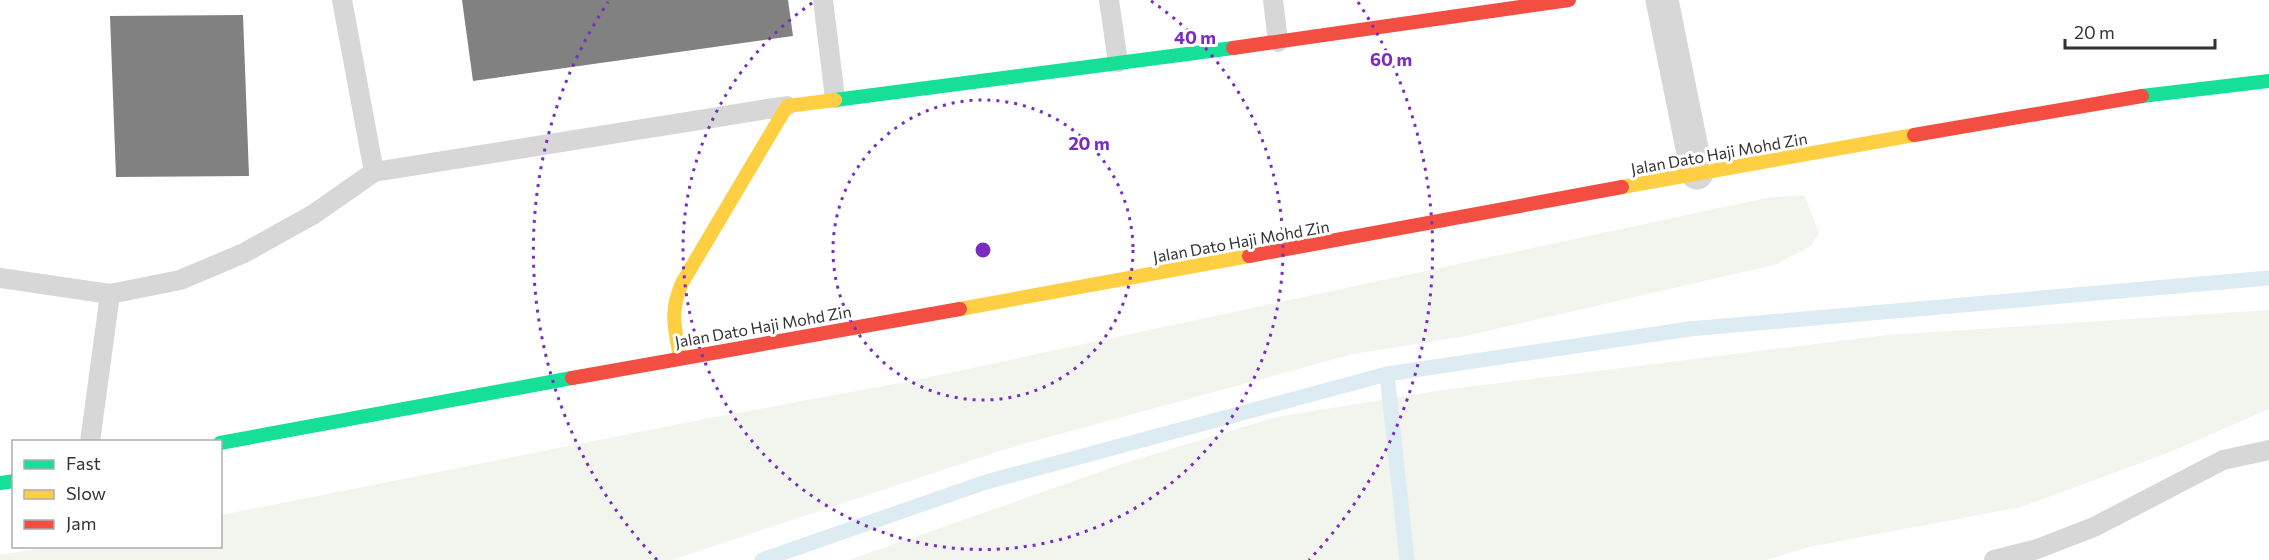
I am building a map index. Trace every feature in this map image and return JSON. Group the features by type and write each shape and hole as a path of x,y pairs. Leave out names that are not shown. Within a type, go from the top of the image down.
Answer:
{"main road":[{"path":"680,357 674,302 682,283 787,106 1278,42 1515,3 1569,0"},
{"name":"Jalan Dato Haji Mohd Zin","path":"222,443 680,357 1101,284 1696,173 2163,92 2269,81"}],"street":[{"path":"1662,0 1696,173"}],"lane":[{"path":"342,0 374,172"},
{"path":"823,0 835,98"},
{"path":"1109,0 1118,62"},
{"path":"1273,0 1278,42"},
{"path":"0,278 110,294 180,280 244,253 314,214 374,172 787,106"},
{"path":"90,440 110,294"},
{"path":"1994,560 2037,549 2094,527 2223,460 2269,450"}],"shaded area":[{"path":"1804,195 1819,233 1811,246 1774,265 1461,337 1353,354 1009,448 672,560 0,560 0,555 42,548 222,548 222,515 710,418 916,380 1771,197"},
{"path":"2269,310 2269,409 2168,453 2021,507 1809,547 1767,560 849,560 1128,462 1276,417 1443,390 1887,335"}],"building":[{"path":"462,0 788,0 793,36 473,81"},
{"path":"243,15 249,176 116,177 110,16"}],"waterway":[{"path":"762,560 986,482 1387,374 1689,329 2269,278"},
{"path":"1387,374 1407,560"}],"traffic: fast":[{"path":"835,100 1233,48"},
{"path":"2142,96 2269,81"},
{"path":"222,443 572,378"},
{"path":"0,483 12,481"}],"traffic: slow":[{"path":"680,358 674,312 682,283 787,106 835,100"},
{"path":"1622,187 1914,135"},
{"path":"960,309 1249,256"}],"traffic: jam":[{"path":"1233,48 1569,0"},
{"path":"1914,135 2142,96"},
{"path":"1249,256 1622,187"},
{"path":"572,378 960,309"}]}
